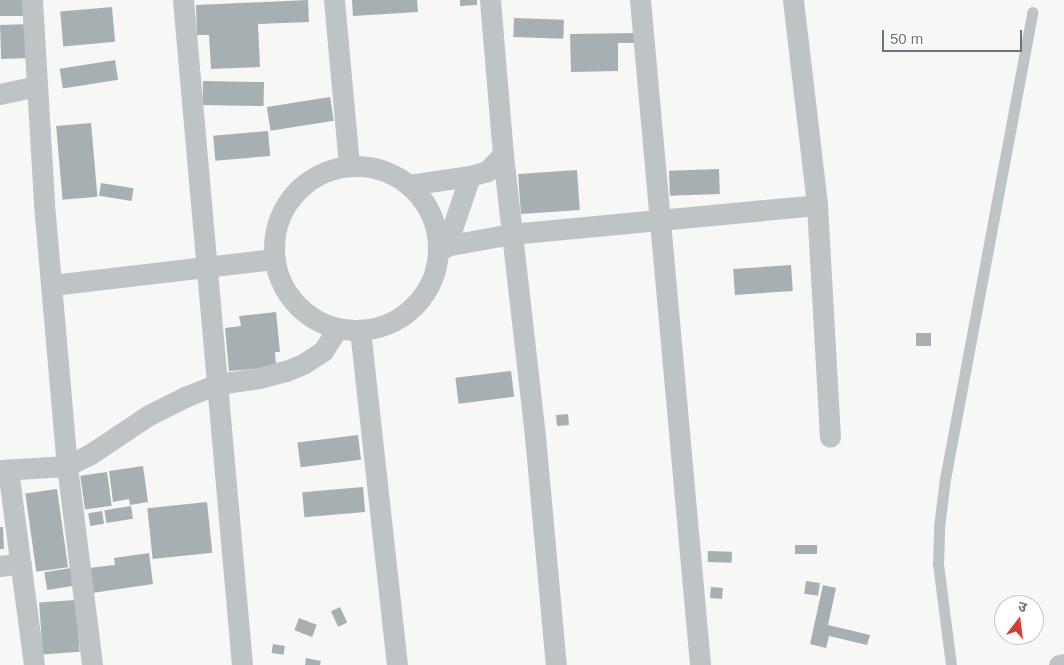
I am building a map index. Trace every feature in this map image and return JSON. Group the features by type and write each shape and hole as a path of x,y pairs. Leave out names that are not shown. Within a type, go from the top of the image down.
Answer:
{"street":[{"path":"32,0 52,285 68,466 92,665"},
{"path":"183,0 242,665"},
{"path":"334,0 349,166"},
{"path":"490,0 503,155 535,436 556,665"},
{"path":"640,0 700,665"},
{"path":"793,0 817,205 830,437"},
{"path":"0,94 37,86"},
{"path":"409,185 470,176 487,170 503,155"},
{"path":"442,247 435,224 424,202 409,185 384,171 370,167 349,166 330,170 313,178 298,189 286,204 278,221 274,240 274,259 281,282 295,303 314,319 338,328 360,330 381,326 400,318 416,304 428,287 470,176"},
{"path":"442,247 511,234 817,205"},
{"path":"52,285 274,259"},
{"path":"34,665 10,565 4,470 68,466 149,415 217,384 259,378 286,371 303,364 323,351 338,328"},
{"path":"360,330 396,665"},
{"path":"1059,665 1064,664"}],"lane":[{"path":"951,665 938,563 939,527 945,480 1032,12"}],"building":[{"path":"0,0 23,0 23,16 0,16"},
{"path":"308,0 309,22 258,24 260,67 211,69 209,35 197,35 196,5"},
{"path":"352,0 417,0 418,12 353,16"},
{"path":"460,0 477,0 477,5 460,6"},
{"path":"112,7 115,42 63,46 60,12"},
{"path":"514,18 564,20 563,39 513,37"},
{"path":"30,24 31,58 1,59 0,25"},
{"path":"636,33 636,43 618,43 618,71 571,72 570,34"},
{"path":"115,60 118,80 63,89 60,69"},
{"path":"203,81 264,82 264,106 203,105"},
{"path":"330,97 334,121 271,131 267,107"},
{"path":"91,123 97,197 63,200 56,126"},
{"path":"268,131 270,156 215,161 213,136"},
{"path":"719,169 720,194 670,196 669,171"},
{"path":"577,170 580,210 521,214 518,174"},
{"path":"101,183 134,188 132,201 99,196"},
{"path":"791,265 793,291 735,295 733,269"},
{"path":"276,312 280,352 275,352 276,367 229,371 225,328 241,326 239,316"},
{"path":"916,333 931,333 931,346 916,346"},
{"path":"511,371 514,397 459,404 455,378"},
{"path":"568,414 569,425 557,426 556,415"},
{"path":"358,435 361,460 301,467 297,442"},
{"path":"143,466 148,502 130,505 129,499 113,502 109,471"},
{"path":"107,472 112,506 85,509 80,476"},
{"path":"363,487 365,512 304,517 302,492"},
{"path":"57,489 68,567 36,572 25,493"},
{"path":"207,502 212,553 153,559 147,508"},
{"path":"131,506 133,519 106,523 104,510"},
{"path":"102,511 104,524 90,526 88,513"},
{"path":"0,527 3,527 4,549 0,549"},
{"path":"795,545 817,545 817,554 795,554"},
{"path":"708,551 732,552 732,563 708,562"},
{"path":"149,553 153,584 92,593 88,568 115,565 114,558"},
{"path":"71,568 74,586 47,590 44,572"},
{"path":"806,581 820,583 818,596 804,594"},
{"path":"823,585 836,588 828,625 870,635 867,645 829,636 826,648 810,644"},
{"path":"711,587 723,588 722,599 710,598"},
{"path":"76,600 80,652 43,654 39,603"},
{"path":"340,607 347,622 338,627 331,611"},
{"path":"299,618 317,625 312,637 294,630"},
{"path":"273,644 285,646 283,655 272,653"},
{"path":"306,658 321,661 320,665 305,665"}]}
